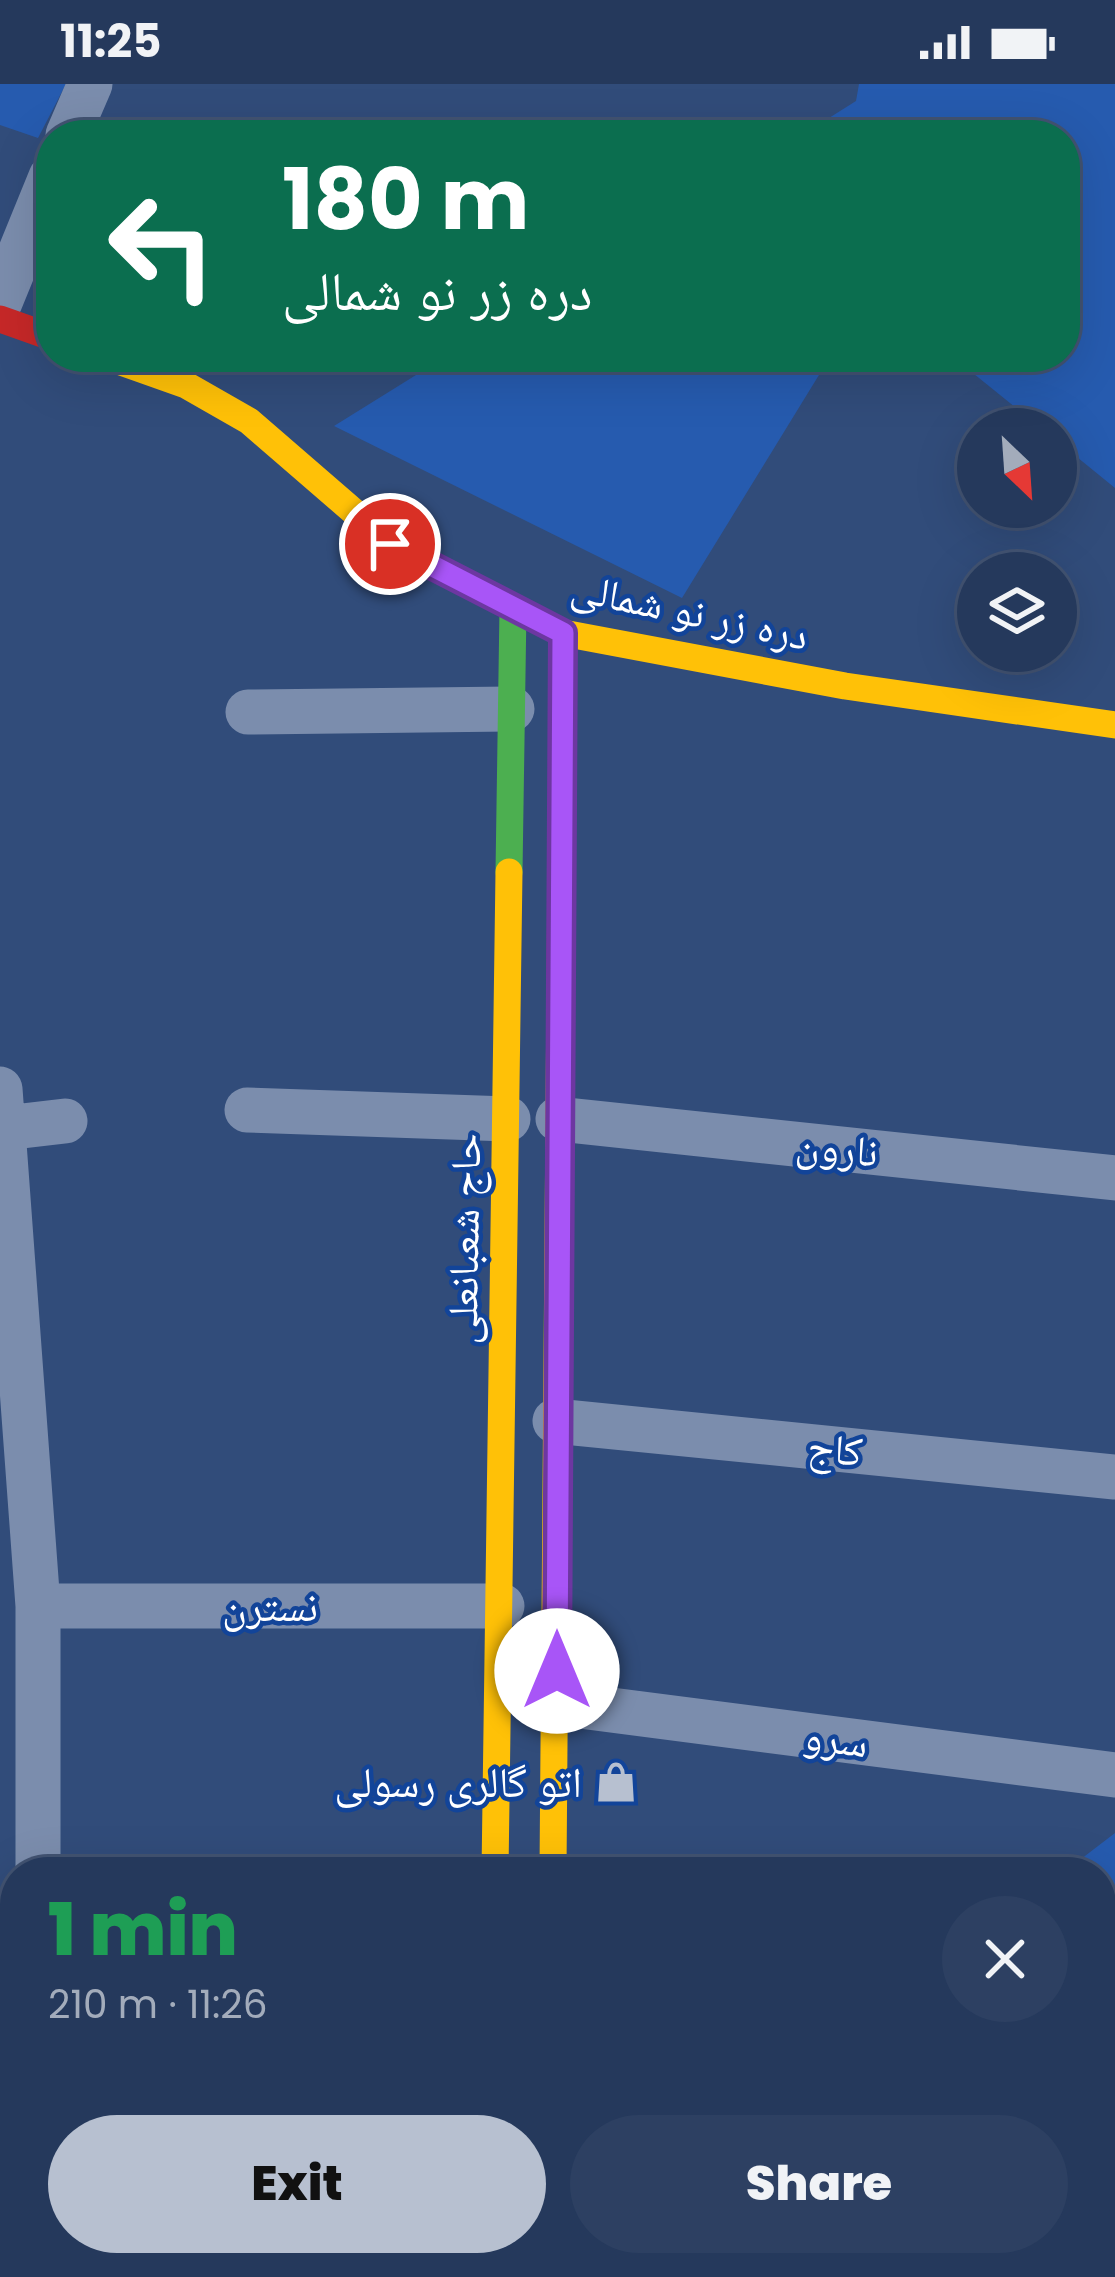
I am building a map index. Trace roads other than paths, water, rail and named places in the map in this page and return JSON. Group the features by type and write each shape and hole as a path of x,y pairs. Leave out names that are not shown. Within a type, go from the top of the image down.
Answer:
{"street":[{"path":"74,120 90,84"},
{"path":"0,302 36,214"},
{"path":"0,319 36,332"},
{"name":"دره زر نو شمالی","path":"149,372 186,385 249,422 390,544 563,633 845,686 1115,725"},
{"name":"حاج شعبانعلی","path":"495,1857 513,608"},
{"path":"553,1857 563,633"},
{"path":"248,712 512,709"},
{"path":"38,1857 38,1606 3,1109 65,1120"},
{"path":"247,1110 508,1119"},
{"name":"نارون","path":"558,1118 1115,1178"},
{"path":"505,1418 555,1421"},
{"name":"کاج","path":"555,1421 1115,1477"},
{"name":"نسترن","path":"38,1606 502,1606"},
{"path":"502,1606 556,1606"},
{"path":"500,1701 557,1703"},
{"name":"سرو","path":"557,1703 1115,1775"}],"place":[{"name":"اتو گالری رسولی","path":"616,1782"}]}
